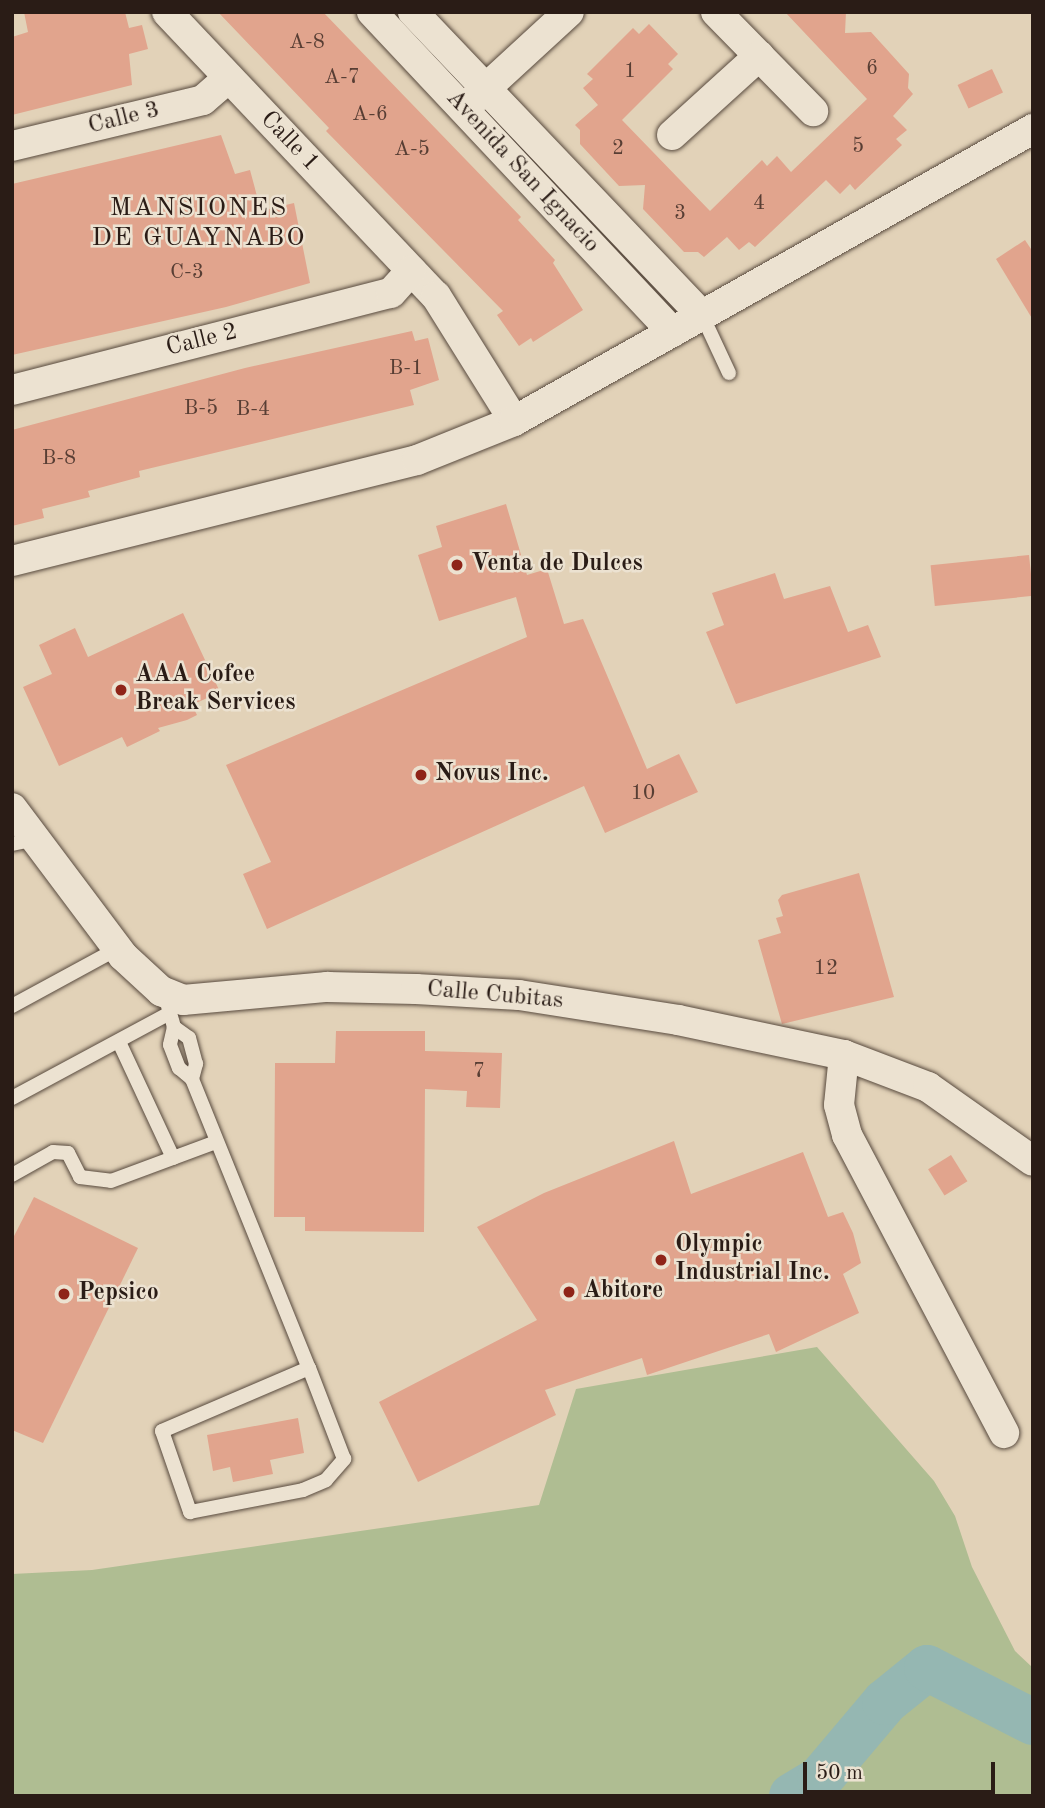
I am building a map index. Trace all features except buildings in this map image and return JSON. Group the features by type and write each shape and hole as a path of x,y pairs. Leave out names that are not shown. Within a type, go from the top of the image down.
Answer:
{"street":[{"name":"Calle 1","path":"167,12 411,271 462,332 514,421"},
{"name":"Avenida San Ignacio","path":"372,12 672,332"},
{"name":"Avenida San Ignacio","path":"413,12 702,315"},
{"path":"463,110 569,12"},
{"path":"716,12 813,111"},
{"path":"673,135 759,56"},
{"name":"Calle 3","path":"12,146 203,100 228,78"},
{"path":"12,561 404,464 514,421 1033,129"},
{"name":"Calle 2","path":"12,390 391,293 411,271"},
{"path":"12,808 24,842 170,1011"},
{"name":"Calle Cubitas","path":"170,1011 183,1000 327,987 519,995 678,1020 844,1055 928,1087 1033,1161"},
{"path":"844,1055 839,1104 848,1135 1004,1433"}],"lane":[{"path":"702,315 729,373"},
{"path":"12,1006 117,949"},
{"path":"12,1098 119,1042 170,1011"},
{"path":"170,1011 170,1045 179,1068 192,1079 309,1367 344,1459 326,1480 303,1490 190,1512 162,1431 309,1367"},
{"path":"119,1042 173,1158"},
{"path":"12,1175 53,1152 68,1153 80,1177 111,1181 216,1142"}],"green space":[{"path":"817,1347 934,1481 955,1516 972,1567 1015,1651 1033,1668 1033,1796 12,1796 12,1574 92,1570 539,1505 576,1389"}],"waterway":[{"path":"792,1796 820,1779 885,1702 927,1668 1033,1722"}],"place":[{"name":"Venta de Dulces","path":"457,565"},
{"name":"AAA Cofee Break Services","path":"121,690"},
{"name":"Novus Inc.","path":"421,775"},
{"name":"Olympic Industrial Inc.","path":"661,1260"},
{"name":"Abitore","path":"569,1292"},
{"name":"Pepsico","path":"64,1294"}],"district":[{"name":"MANSIONES DE GUAYNABO","path":"199,224"}]}
